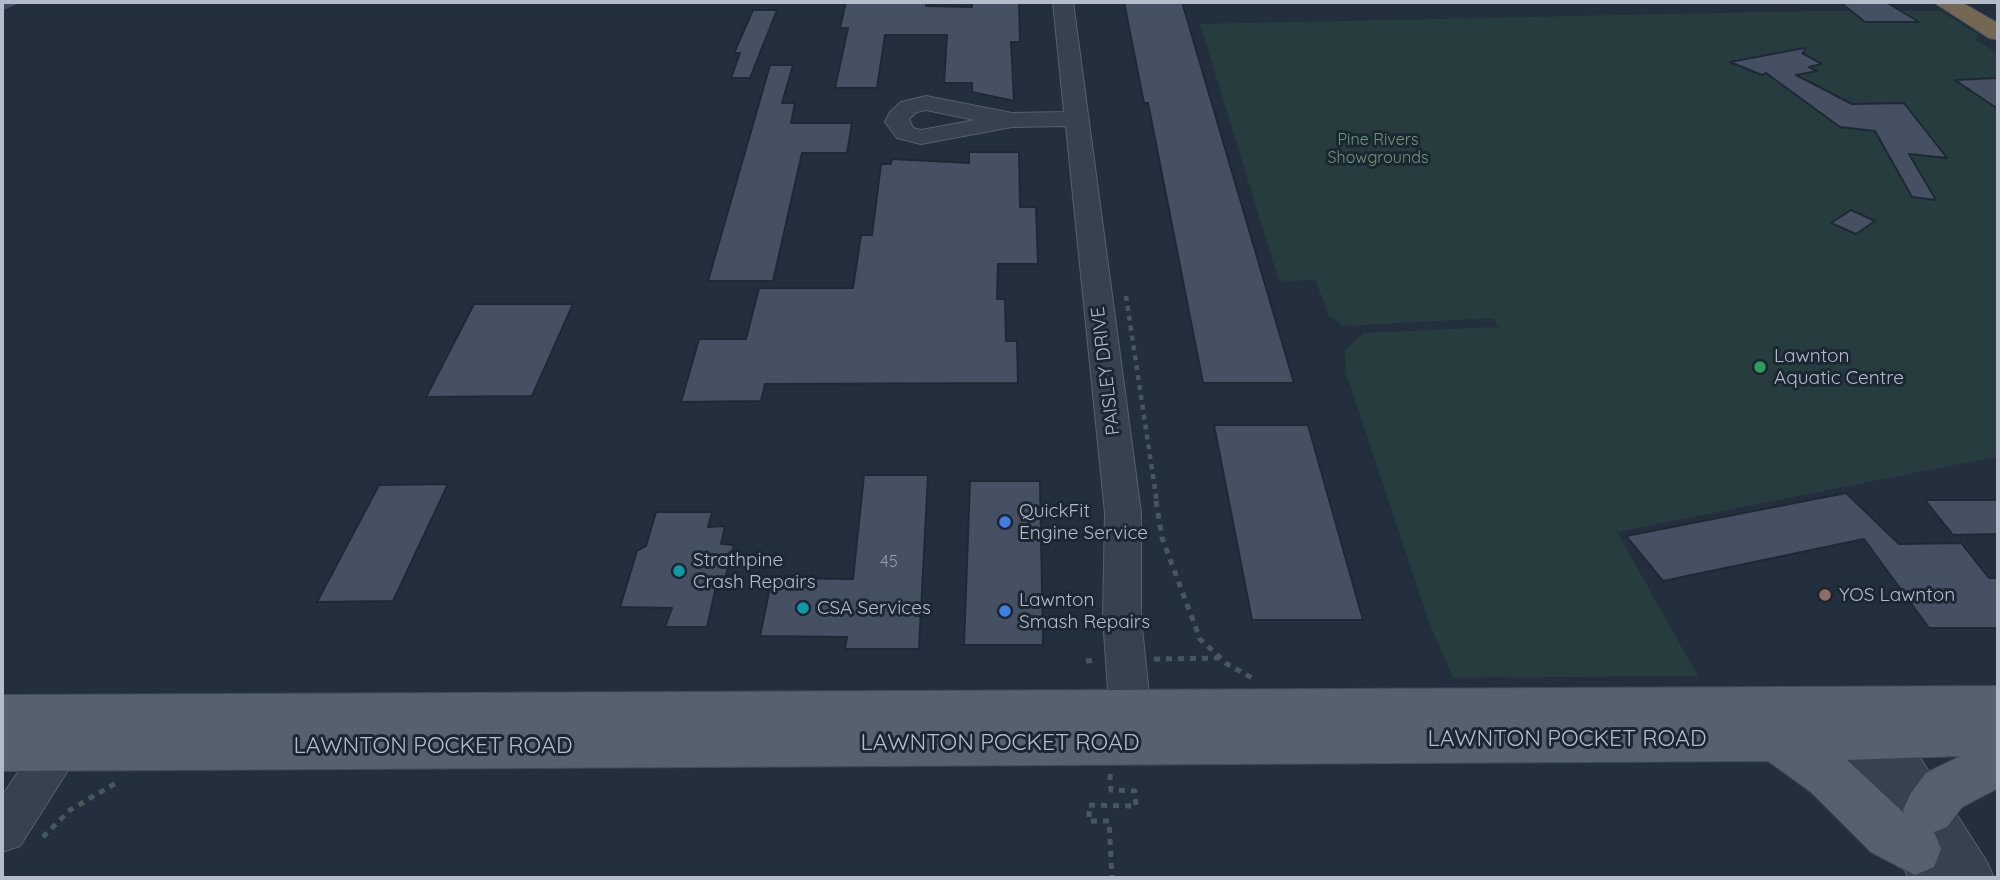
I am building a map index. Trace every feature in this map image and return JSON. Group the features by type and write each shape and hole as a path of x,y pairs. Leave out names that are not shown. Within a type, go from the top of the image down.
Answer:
{"highway":[{"path":"1945,2 1998,33"},
{"path":"1973,2 1998,11"},
{"path":"1973,2 1998,18"}],"main road":[{"name":"LAWNTON POCKET ROAD","path":"2,716 69,732 1124,741 1776,738 1854,723 1998,707"},
{"name":"LAWNTON POCKET ROAD","path":"1124,741 1854,723 1998,733"},
{"name":"LAWNTON POCKET ROAD","path":"2,749 69,732"},
{"path":"1776,738 1829,776 1889,834 1926,846 1944,790 1998,763"}],"street":[{"name":"PAISLEY DRIVE","path":"1063,2 1123,513 1124,741"},
{"path":"1012,120 1076,119"},
{"path":"1854,723 1926,846 1971,878"},
{"path":"24,834 69,732"}],"path":[{"path":"1125,291 1162,538 1200,639 1227,664 1255,680"},
{"path":"1112,878 1109,821 1089,821 1088,805 1136,806 1135,791 1111,790 1124,741"},
{"path":"24,834 117,783"}],"green space":[{"name":"Pine Rivers Showgrounds","path":"1812,11 1940,11 1978,34 1976,40 1998,54 1998,461 1994,457 1617,532 1698,676 1453,678 1430,624 1346,372 1345,350 1364,333 1499,327 1493,318 1344,326 1328,315 1316,280 1279,281 1200,24"}],"building":[{"path":"846,2 926,2 926,6 972,7 972,2 1019,2 1020,42 1011,42 1014,101 972,92 972,83 944,83 947,35 885,35 877,88 835,88 848,28 840,28"},
{"path":"1124,2 1182,2 1294,383 1203,383 1148,103 1144,103"},
{"path":"1840,2 1886,2 1919,22 1865,22"},
{"path":"753,10 777,10 750,78 731,78 740,53 734,53"},
{"path":"1804,48 1802,53 1822,64 1809,67 1817,71 1796,75 1852,104 1904,103 1947,158 1909,154 1936,200 1912,197 1875,131 1840,127 1766,73 1762,75 1730,62"},
{"path":"770,65 793,65 782,103 795,103 791,123 852,123 847,153 802,153 773,281 708,281"},
{"path":"1998,78 1998,109 1955,80"},
{"path":"969,152 1019,152 1020,207 1036,207 1038,264 998,264 997,299 1005,299 1006,341 1017,341 1018,383 765,384 761,401 681,402 699,339 746,339 759,288 853,288 861,235 872,235 881,164 891,164 892,159 969,163"},
{"path":"1851,210 1875,221 1856,234 1831,223"},
{"path":"474,304 573,304 532,396 426,397"},
{"path":"1214,425 1308,425 1363,620 1252,620"},
{"path":"864,475 928,475 919,649 845,649 847,637 760,636 772,578 853,579"},
{"path":"970,481 1040,481 1043,645 964,645"},
{"path":"448,484 393,601 317,602 379,485"},
{"path":"1846,493 1899,544 1961,543 1989,578 1998,578 1998,628 1929,628 1864,539 1663,581 1626,536"},
{"path":"1925,500 1998,500 1998,534 1953,535"},
{"name":"Strathpine Crash Repairs","path":"656,512 712,512 708,527 725,526 721,544 734,545 724,582 717,582 707,627 665,627 672,608 620,607 637,551 646,546"}],"waterway":[{"path":"2,8 16,2"}],"place":[{"name":"Lawnton Aquatic Centre","path":"1760,367"},
{"name":"QuickFit Engine Service","path":"1005,522"},
{"name":"Strathpine Crash Repairs","path":"679,571"},
{"name":"YOS Lawnton","path":"1825,595"},
{"name":"CSA Services","path":"803,608"},
{"name":"Lawnton Smash Repairs","path":"1005,611"}]}
